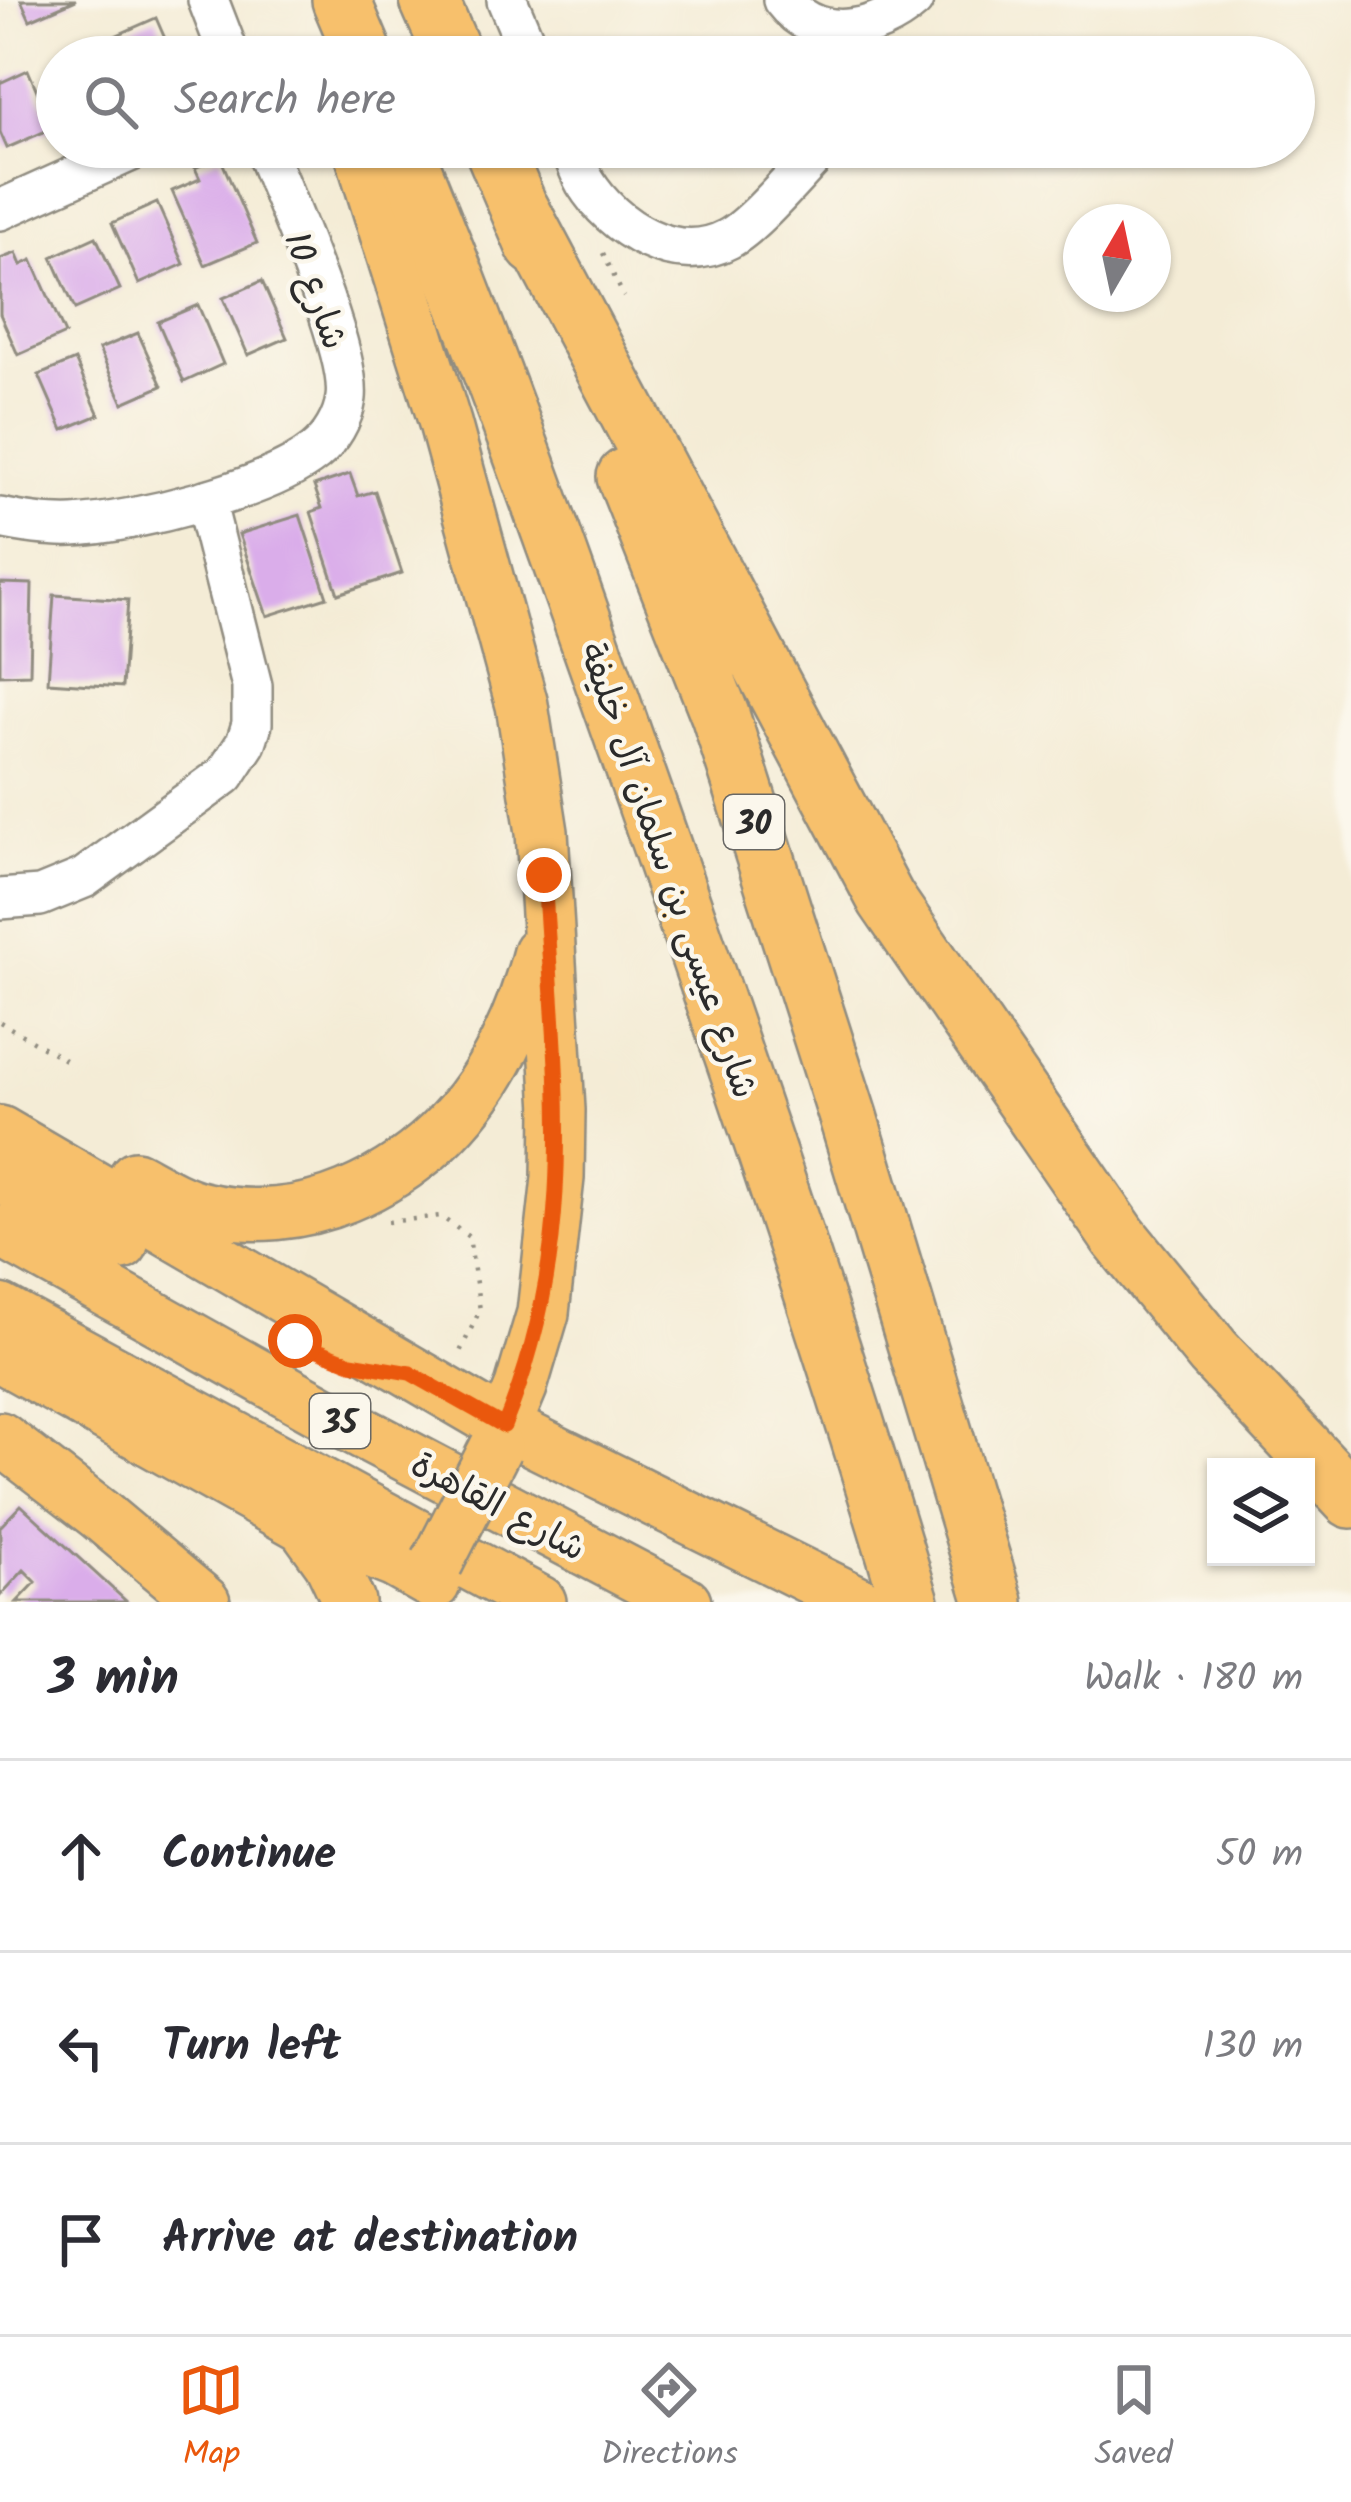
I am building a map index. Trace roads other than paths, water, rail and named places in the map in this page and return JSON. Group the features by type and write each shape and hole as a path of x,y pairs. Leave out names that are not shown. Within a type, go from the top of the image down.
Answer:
{"highway":[{"path":"429,0 445,36"},
{"name":"شارع عيسى بن سلمان آل خليفة","path":"412,168 583,620 761,1132 910,1602"},
{"name":"30","path":"502,168 720,715 994,1602"},
{"path":"520,209 886,899 1119,1237 1213,1352 1351,1499"},
{"path":"1309,1456 1351,1536"}],"main road":[{"path":"0,1356 304,1526 395,1562 438,1587 500,1436 543,1313 553,1246 559,1110 538,789 522,705 446,423 366,168"},
{"path":"0,1113 58,1136 180,1201 204,1208 281,1214 355,1192 419,1155 472,1102 520,1016 546,916"},
{"path":"0,1132 433,1367 500,1436 859,1602"},
{"path":"0,1175 295,1341 351,1363 433,1367"},
{"name":"شارع القاهرة","path":"0,1231 340,1421 685,1602"},
{"name":"شارع القاهرة","path":"0,1310 540,1602"},
{"path":"0,1438 204,1602"},
{"path":"0,1470 99,1514"},
{"path":"304,1526 330,1562 349,1602"}],"street":[{"path":"208,0 222,36"},
{"path":"507,0 522,36"},
{"path":"783,0 802,19 843,36"},
{"path":"852,36 913,0"},
{"path":"0,210 93,168"},
{"name":"شارع 10","path":"0,518 73,526 205,500 279,472 319,449 332,435 346,398 341,352 272,168"},
{"path":"579,168 586,183 621,224 663,244 699,251 733,238 802,168"},
{"path":"0,899 40,896 84,878 225,775 246,743 252,724 252,686 205,500"}]}
